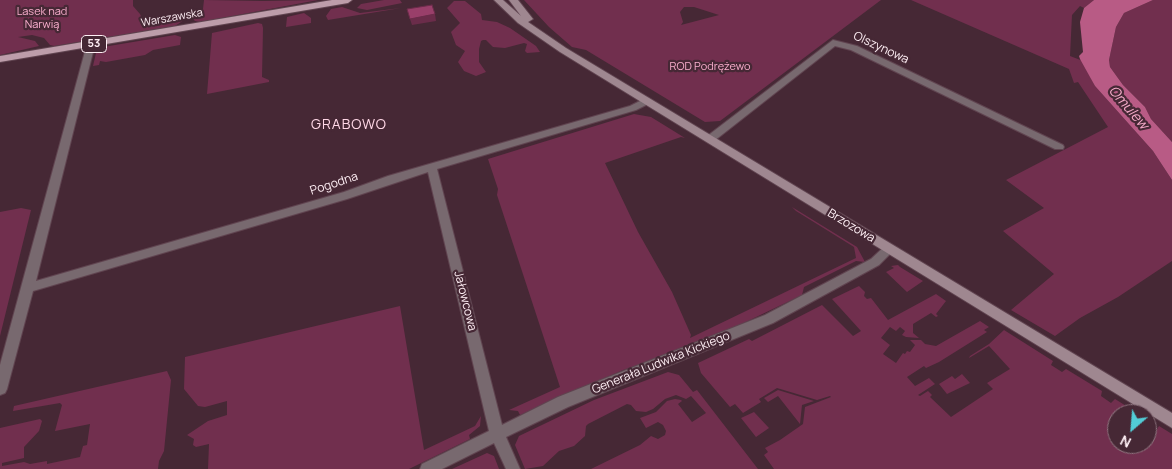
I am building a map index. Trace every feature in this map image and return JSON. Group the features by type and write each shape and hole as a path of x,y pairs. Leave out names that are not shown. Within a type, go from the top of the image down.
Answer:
{"main road":[{"name":"Warszawska","path":"0,59 348,0"},
{"name":"Brzozowa","path":"498,0 532,28 566,52 1172,421"},
{"name":"Brzozowa","path":"513,0 528,19 532,28"}],"street":[{"name":"Olszynowa","path":"710,139 833,43 854,48 1059,147"},
{"path":"0,389 92,44"},
{"name":"Pogodna","path":"28,288 306,208 392,179 633,108 647,101"},
{"name":"Jałowcowa","path":"432,168 497,435 513,469"},
{"name":"Generała Ludwika Kickiego","path":"427,469 563,402 769,318 875,262 889,249"}],"green space":[{"name":"Lasek nad Narwią","path":"0,0 133,0 133,6 143,21 185,15 184,20 175,26 54,46 50,45 44,38 32,35 18,37 35,41 39,46 0,55"},
{"path":"204,0 318,0 200,22 195,21 193,19 193,11 203,9"},
{"path":"384,0 400,0 402,3 367,10 357,8 361,4"},
{"name":"ROD Podrężewo","path":"524,0 881,0 720,121 705,122 586,50 572,47 549,27","holes":["684,7 694,7 719,15 681,25 683,22 680,12"]},
{"path":"911,0 1094,0 1084,8 1080,6 1072,15 1070,56 1083,61 1095,86 1153,151 1172,180 1172,261 1118,297 1080,318 1055,336 1011,310 1054,274 1003,231 1044,208 1006,180 1108,127 1078,82 1074,83 1069,69"},
{"path":"1153,0 1172,0 1172,142 1151,119 1145,107 1123,85 1110,67 1109,60 1116,27 1124,13"},
{"path":"454,1 465,1 481,14 482,20 497,22 510,28 536,46 540,52 527,53 525,51 527,44 524,43 505,48 493,47 486,40 483,40 479,49 479,62 486,72 476,76 464,71 458,62 465,51 456,45 451,32 460,23 447,8"},
{"path":"342,7 360,13 401,8 328,20 326,16 331,9"},
{"path":"304,13 311,18 311,23 286,27 287,17"},
{"path":"258,23 262,24 263,28 262,77 269,80 269,82 207,94 212,33"},
{"path":"175,35 181,37 180,45 153,50 145,55 106,62 100,61 99,65 93,66 96,53 103,47"},
{"path":"634,114 651,117 685,138 681,137 605,163 638,232 672,292 691,335 690,338 856,258 854,247 792,207 857,247 865,262 856,261 804,287 802,295 727,331 623,370 520,415 518,411 509,410 560,387 497,195 498,189 488,159"},
{"path":"21,208 31,210 0,336 0,212"},
{"path":"898,265 923,281 907,292 886,272 894,268 891,266"},
{"path":"859,286 865,292 864,296 867,299 871,298 888,320 936,294 946,301 936,314 938,316 936,317 931,313 913,324 913,333 919,338 906,337 902,335 905,331 900,327 896,331 890,327 881,338 890,345 883,354 896,363 903,353 910,352 915,345 910,340 921,340 925,344 936,346 980,321 989,327 984,330 987,332 939,362 926,368 924,366 907,377 915,386 929,378 935,384 918,395 920,396 928,391 932,395 930,397 951,417 993,389 987,383 1010,369 989,346 969,358 989,344 1004,330 1053,361 1051,365 1062,372 1066,369 1102,391 1101,396 1111,403 1115,399 1123,404 1107,404 1107,454 1157,454 1157,429 1159,426 1172,434 1172,469 774,469 764,455 768,452 765,448 803,424 805,407 831,397 817,400 777,388 759,399 761,402 743,413 735,404 730,407 701,373 698,363 749,339 752,341 822,305 853,336 861,331 832,299"},
{"path":"400,306 424,450 475,426 481,416 480,426 469,435 470,439 409,469 208,469 209,444 196,447 193,445 194,439 187,435 208,421 227,415 227,401 205,407 198,406 184,389 185,357"},
{"path":"167,371 171,380 164,451 159,461 158,469 0,469 0,428 40,419 42,421 39,431 24,447 24,458 2,463 2,466 24,462 30,464 47,461 47,464 80,457 83,446 87,445 90,424 55,431 62,405 60,403 13,411 14,406"},
{"path":"668,372 679,375 693,392 697,390 758,469 591,469 640,445 651,436 658,439 665,435 666,431 663,425 658,422 646,428 640,418 656,412 667,401 681,400 678,404 692,422 706,413 691,396 686,399 676,395 665,399 646,412 636,411 631,405 627,404 588,424 585,436 574,446 559,451 543,466 525,469 515,445 519,436 594,400"},
{"path":"962,374 970,383 947,394 939,384 952,376 955,379"},
{"path":"778,390 814,401 802,405 800,424 778,396 768,402 764,398"},
{"path":"754,412 769,428 756,437 741,418"},
{"path":"487,453 494,456 499,469 452,469"}],"water":[{"name":"Omulew","path":"1094,0 1153,0 1124,13 1116,27 1109,60 1110,67 1123,85 1145,107 1151,119 1172,142 1172,180 1153,151 1095,86 1080,59 1079,56 1083,52 1080,22 1084,8"}],"building":[{"path":"432,5 435,14 410,19 407,9"}],"district":[{"name":"GRABOWO","path":"349,125"}]}
